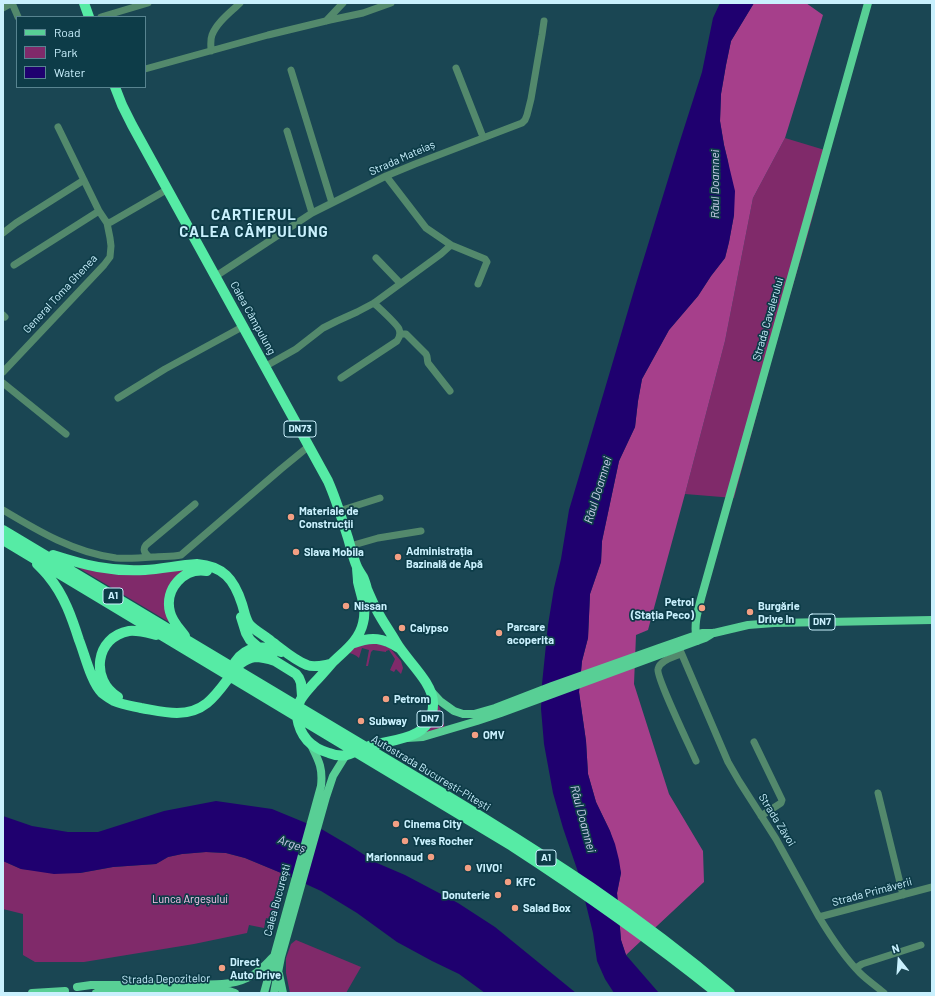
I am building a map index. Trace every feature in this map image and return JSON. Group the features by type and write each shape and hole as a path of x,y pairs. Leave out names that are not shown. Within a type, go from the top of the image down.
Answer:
{"highway":[{"path":"84,3 89,16"},
{"name":"Calea Câmpulung","path":"115,88 129,119 328,481 357,567 364,579 370,596 400,649 430,689"},
{"name":"Autostrada București-Pitești","path":"3,530 33,552 167,638 210,659 477,814 559,866 601,894 730,993"},
{"name":"Autostrada București-Pitești","path":"3,540 33,552 190,642 210,659 548,869 624,921 717,993"},
{"path":"33,552 94,567 113,570 152,569 197,564 216,568 224,572 235,586 245,617 249,624 256,630 307,665 312,666 331,664"},
{"path":"33,552 50,577 67,607 97,686 104,694 116,702 167,712 189,712 201,707 211,700 238,666 245,660 261,657 275,661"},
{"name":"Calea Câmpulung","path":"311,745 302,734 297,717 297,711 302,696 331,664 354,643 360,633 364,622 364,613 363,598 358,582 357,567"},
{"path":"190,642 170,615 168,605 170,594 180,578 191,572 204,570 210,571 224,579 229,585 233,592 242,622 250,640 275,661 296,674 301,683 302,696"},
{"path":"167,638 139,631 130,631 117,635 111,640 102,653 100,661 102,680 108,689 116,696 129,701 169,708 188,708 200,703 215,690 238,658 244,640 242,622"},
{"name":"DN7","path":"354,643 364,639 376,638 390,642 400,649"},
{"path":"238,658 250,650 258,647 267,647 292,656"},
{"name":"DN7","path":"346,756 369,746 407,738 420,731 429,721 433,709 430,689"},
{"path":"311,745 322,751 346,756"}],"main road":[{"name":"Strada Cavalerului","path":"696,638 695,623 702,595 868,3"},
{"name":"DN7","path":"407,738 424,737 477,721 518,703 659,652 679,648 702,633 714,633 748,625 774,623 932,620"},
{"name":"DN7","path":"430,689 440,701 449,708 463,714 478,714 518,703"},
{"name":"Calea București","path":"311,745 322,769 322,796"},
{"name":"Calea București","path":"274,993 284,933 322,796 346,756"},
{"name":"Calea București","path":"264,993 273,956 284,933"},
{"name":"Strada Depozitelor","path":"77,987 91,985 202,984 236,982 255,974 273,956"},
{"path":"279,968 283,993"},
{"name":"DN7","path":"32,993 64,992 70,987 77,987"},
{"path":"77,987 85,993"},
{"name":"Strada Depozitelor","path":"96,993 101,991 207,990 226,990 235,993"}],"street":[{"path":"3,8 12,3 18,16"},
{"path":"104,16 148,3"},
{"path":"211,51 211,41 217,26 240,3"},
{"path":"326,21 343,3"},
{"path":"146,69 268,35 363,13 391,3"},
{"name":"Strada Mateiaș","path":"216,276 312,213 386,176 522,123 527,115 532,92 544,21"},
{"path":"456,68 483,137"},
{"path":"291,70 332,203"},
{"path":"58,127 99,211 107,223 168,189"},
{"path":"286,131 312,213"},
{"path":"386,176 426,228 451,245 486,260 486,264 478,284"},
{"path":"3,233 16,223 84,180"},
{"path":"14,265 99,211"},
{"name":"General Toma Ghenea","path":"5,367 110,257 110,238 107,223"},
{"path":"266,366 296,349 323,328 374,303 451,245"},
{"path":"376,258 400,283"},
{"path":"341,378 397,341 400,337 399,328 374,303"},
{"path":"118,398 165,369 244,326"},
{"path":"400,334 406,334 428,356 428,364 450,391"},
{"path":"3,383 66,434"},
{"path":"3,510 65,544 103,556 132,559 181,555 309,446"},
{"path":"339,511 380,498"},
{"path":"149,557 144,551 146,544 195,504"},
{"path":"350,546 378,538 421,531"},
{"path":"679,648 660,665 658,674 696,761"},
{"name":"Strada Zăvoi","path":"679,648 728,762 776,839 819,918 835,943 861,974 884,993"},
{"path":"754,742 782,800 781,803 761,816"},
{"path":"878,793 903,895"},
{"name":"Strada Primăverii","path":"819,918 932,887"},
{"path":"856,968 862,964 921,945"}],"green space":[{"path":"785,138 828,151 813,216 734,498 685,494 725,341 753,198"},
{"path":"72,564 201,566 169,589 174,625"},
{"path":"377,643 390,648 401,661 403,668 401,674 396,669 394,672 390,670 395,659 389,650 386,652 373,650 371,652 368,666 366,666 369,650 362,648 359,658 354,654 347,653 355,647 361,645"},
{"path":"438,705 445,729 422,735 436,716"},
{"name":"Lunca Argeșului","path":"206,852 226,853 245,858 286,875 275,920 266,918 264,928 249,925 247,933 194,944 84,962 35,962 23,955 23,914 3,909 3,861 21,869 80,873 113,867 156,864 168,857"},
{"path":"296,940 361,967 346,993 290,993 286,973 286,958 291,944"}],"shaded area":[{"path":"754,3 806,3 823,15 785,138 753,198 725,341 685,494 648,630 636,635 634,684 669,794 703,851 704,882 626,955 621,940 617,893 621,873 610,831 596,802 588,774 586,741 579,692 582,661 588,638 590,594 601,562 602,541 619,461 635,427 642,379 669,330 698,296 725,258 734,215 728,161 720,121 721,94 731,41"}],"water":[{"name":"Râul Doamnei","path":"720,3 754,3 731,41 721,94 720,121 735,191 734,215 729,242 725,258 698,296 669,330 642,379 635,427 619,461 602,541 601,562 590,594 588,638 582,661 579,692 586,741 588,774 596,802 610,831 619,860 621,873 617,893 621,940 626,955 659,993 614,993 605,979 597,961 593,933 578,872 553,793 544,744 541,709 548,625 569,510 635,287 702,72 713,18"},
{"name":"Argeș","path":"216,801 272,809 323,830 377,863 405,875 458,903 495,927 576,993 485,993 459,974 397,942 357,913 321,891 245,858 226,853 206,852 182,854 168,857 156,864 113,867 80,873 54,874 21,869 3,861 3,816 32,826 68,832 98,832 164,811"}],"place":[{"name":"Materiale de Construcții","path":"291,517"},
{"name":"Slava Mobila","path":"296,552"},
{"name":"Administrația Bazinală de Apă","path":"398,557"},
{"name":"Nissan","path":"346,606"},
{"name":"Petrol (Stația Peco)","path":"702,608"},
{"name":"Burgărie Drive In","path":"750,612"},
{"name":"Calypso","path":"402,628"},
{"name":"Parcare acoperita","path":"499,633"},
{"name":"Petrom","path":"386,699"},
{"name":"Subway","path":"361,721"},
{"name":"OMV","path":"475,735"},
{"name":"Cinema City","path":"396,824"},
{"name":"Yves Rocher","path":"405,841"},
{"name":"Marionnaud","path":"431,857"},
{"name":"VIVO!","path":"468,868"},
{"name":"KFC","path":"508,882"},
{"name":"Donuterie","path":"498,895"},
{"name":"Salad Box","path":"515,908"},
{"name":"Direct Auto Drive","path":"222,968"}],"district":[{"name":"CARTIERUL CALEA CÂMPULUNG","path":"254,224"}]}
